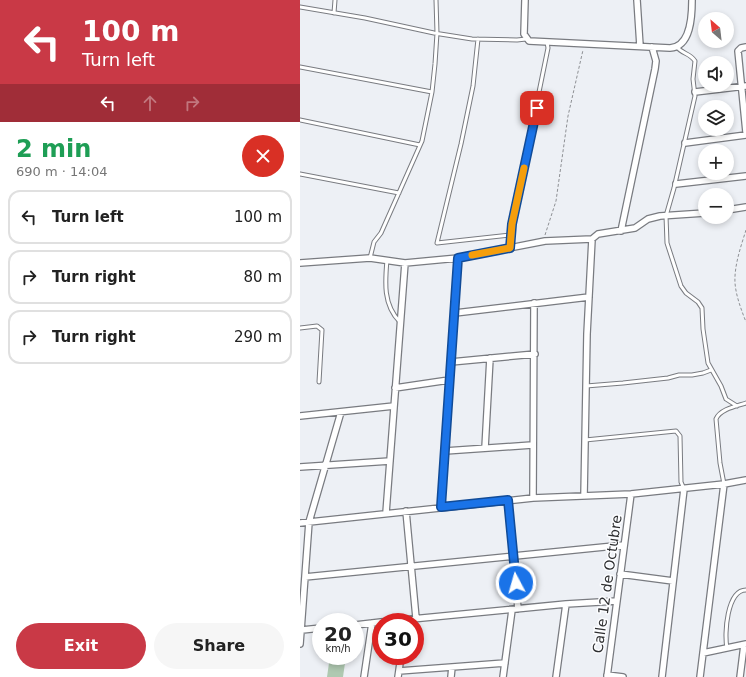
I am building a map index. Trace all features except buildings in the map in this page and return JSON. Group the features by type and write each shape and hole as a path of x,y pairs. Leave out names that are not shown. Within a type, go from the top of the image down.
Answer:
{"street":[{"path":"525,0 524,34 526,39 529,41 670,48 677,47 684,40 688,32 692,14 692,0"},
{"path":"637,0 640,46"},
{"path":"620,231 655,69 656,61 652,47"},
{"path":"685,143 746,134 744,86 738,51 741,48 746,47"},
{"path":"695,92 744,86"},
{"path":"676,184 746,176"},
{"path":"734,209 746,207"},
{"path":"300,264 370,258 405,263 458,258 545,241 592,239 598,234 635,228 648,219 698,214"},
{"path":"584,496 586,386 592,239"},
{"path":"441,507 458,258"},
{"path":"386,513 395,388 402,323 405,263"},
{"path":"455,313 589,297"},
{"path":"533,498 532,445 535,354 534,303"},
{"path":"451,362 535,354"},
{"path":"485,448 490,358"},
{"path":"395,388 449,380"},
{"path":"300,416 394,406"},
{"path":"300,644 309,522 341,412"},
{"path":"445,452 532,445"},
{"path":"300,467 390,461"},
{"path":"300,523 508,500 631,494 724,484 746,480"},
{"path":"700,677 724,484"},
{"path":"662,677 684,488"},
{"name":"Calle 12 de Octubre","path":"607,676 631,494"},
{"path":"503,677 515,609 513,557 508,500"},
{"path":"406,511 416,613"},
{"path":"305,577 624,545"},
{"path":"620,574 673,582"},
{"path":"424,617 566,604 617,601"},
{"path":"556,677 566,604"},
{"path":"364,624 372,623 364,677"},
{"path":"302,630 312,629"},
{"path":"703,653 745,644 740,677"},
{"path":"398,674 452,667 505,663"},
{"path":"451,677 452,667"},
{"path":"607,676 624,677"}],"lane":[{"path":"334,13 335,0"},
{"path":"370,258 374,242 381,233 420,145 432,92 437,33 436,0"},
{"path":"300,7 365,18 437,33 478,39 526,39"},
{"path":"478,39 473,86 461,144 437,243 510,235"},
{"path":"510,248 510,235 548,48 547,42"},
{"path":"677,47 682,52 691,56 695,61 693,79 695,92 676,184 666,216 667,243 679,282 686,293 698,302 703,310 706,357 711,370 721,386 726,399 737,406"},
{"path":"300,67 432,92"},
{"path":"300,120 420,145"},
{"path":"300,174 399,193"},
{"path":"387,260 385,286 386,295 393,312 402,323"},
{"path":"300,328 317,326 322,330 319,382"},
{"path":"586,386 668,378 676,375 692,375 711,370"},
{"path":"724,484 720,463 716,419 718,415 724,411 746,403"},
{"path":"585,440 676,431 680,437 681,482 684,488"},
{"path":"727,648 725,630 730,607 736,593 746,590"}],"path":[{"path":"545,241 545,233 556,201 568,116 586,44"},
{"path":"746,230 739,251 735,282 738,298 746,322"}],"green space":[{"path":"329,665 345,665 343,677 327,677"}],"slow traffic":[{"path":"472,255 510,248 510,235 524,168"}],"route":[{"path":"516,583 508,500 441,507 458,258 510,248 512,224 537,108"}]}
